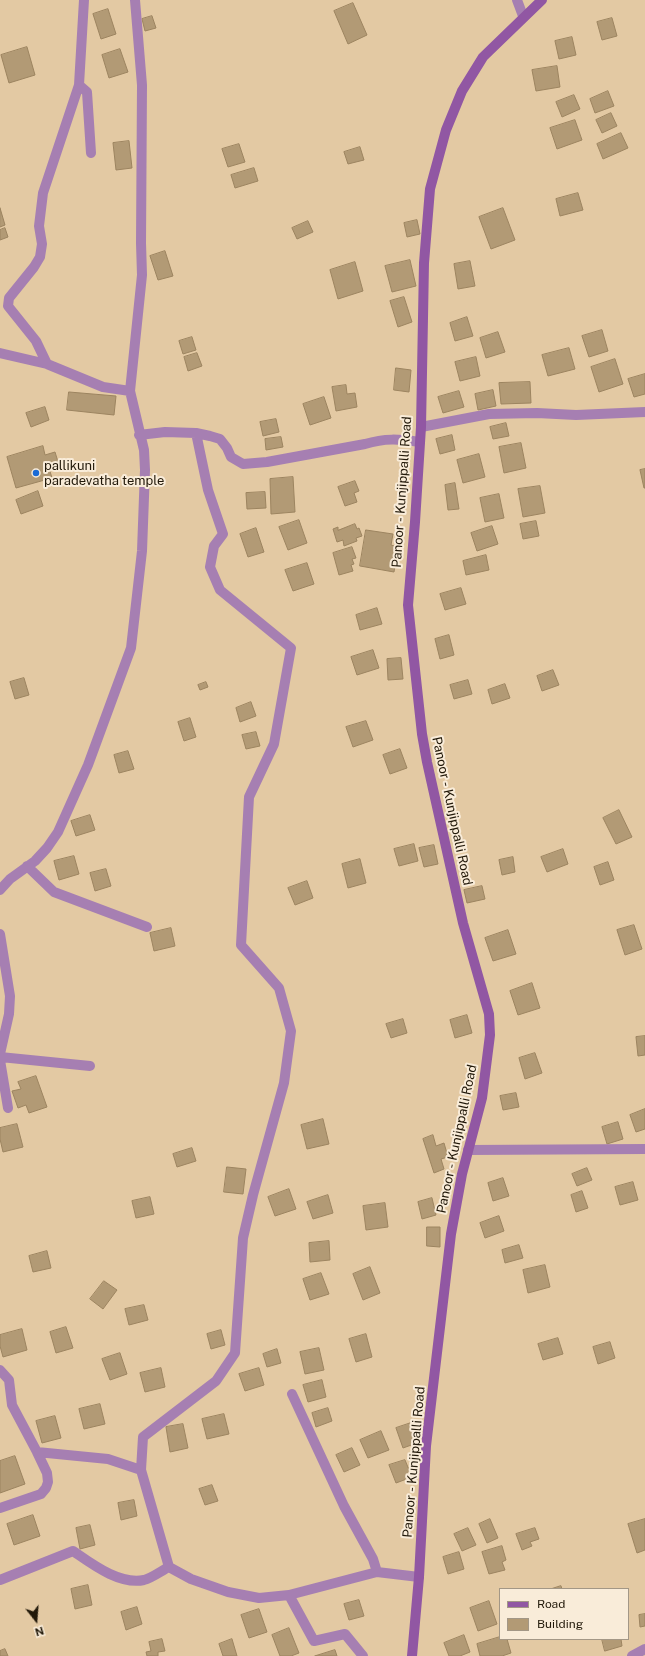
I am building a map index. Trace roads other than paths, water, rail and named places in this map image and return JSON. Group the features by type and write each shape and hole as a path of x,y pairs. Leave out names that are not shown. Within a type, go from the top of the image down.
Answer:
{"main road":[{"name":"Panoor - Kunjippalli Road","path":"412,1656 419,1577 426,1446 451,1234 468,1150 482,1098 490,1035 488,1014 463,923 422,734 408,605 416,522 419,442 421,427 424,263 430,190 446,130 462,91 483,57 523,16 542,0"}],"street":[{"path":"47,364 36,341 8,306 9,298 34,267 40,257 42,244 39,226 43,193 79,85 84,0"},
{"path":"0,890 47,848 58,832 88,765 131,648 142,551 145,470 144,450 139,436 130,391 142,275 142,85 135,0"},
{"path":"517,0 523,16"},
{"path":"79,85 87,92 91,153"},
{"path":"0,353 47,364 103,387 130,391"},
{"path":"421,427 489,414 537,413 576,415 645,412"},
{"path":"139,436 165,432 196,433 220,439 231,456 243,464 267,462 365,444 381,439 419,442"},
{"path":"196,433 208,490 223,534 214,546 210,567 220,590 291,648 274,744 249,797 240,945 279,988 292,1031 284,1083 253,1195 243,1238 235,1354 216,1381 143,1437 141,1470 169,1567 191,1579 228,1592 259,1598 289,1595 376,1572 419,1577"},
{"path":"27,866 54,892 147,927"},
{"path":"0,934 10,996 9,1014 0,1056 90,1066"},
{"path":"0,1060 8,1108"},
{"path":"468,1150 645,1149"},
{"path":"0,1370 9,1380 12,1405 47,1473 48,1482 46,1488 40,1494 0,1508"},
{"path":"292,1394 344,1506 373,1559 376,1572"},
{"path":"36,1452 108,1459 141,1470"},
{"path":"0,1580 73,1551 103,1571 129,1580 144,1580 169,1567"},
{"path":"289,1595 314,1641 345,1634 363,1656"},
{"path":"632,1656 645,1649"}],"place":[{"name":"pallikuni paradevatha temple","path":"36,473"}]}
